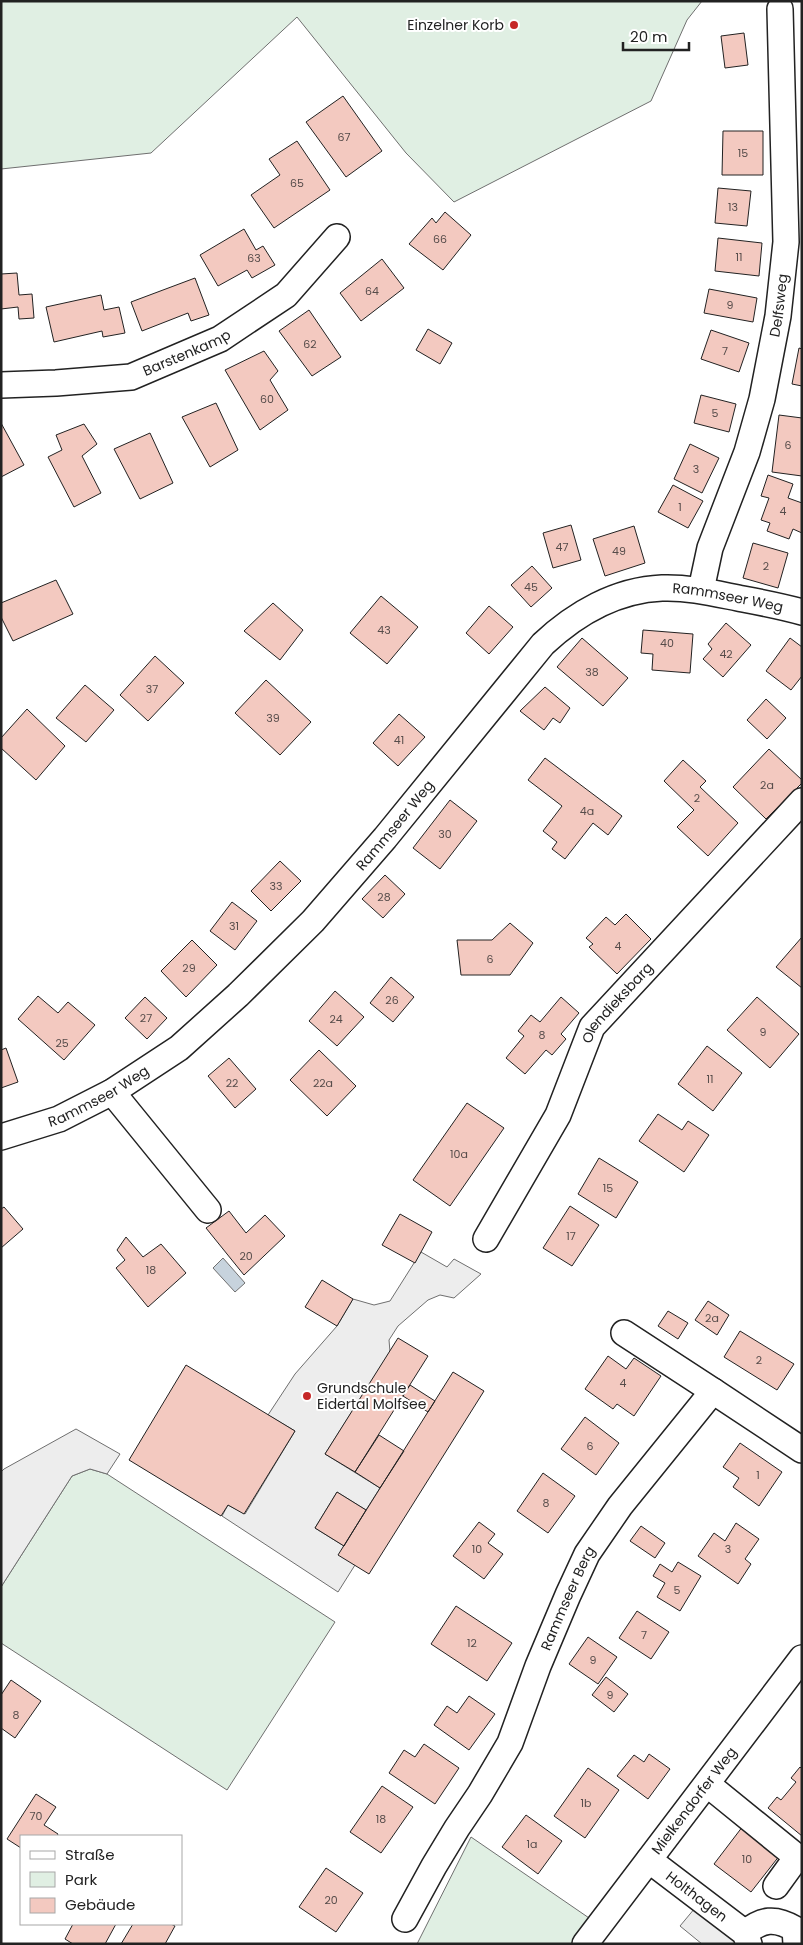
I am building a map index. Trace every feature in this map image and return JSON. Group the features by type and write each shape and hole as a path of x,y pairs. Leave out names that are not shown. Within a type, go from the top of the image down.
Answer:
{"street":[{"name":"Delfsweg","path":"701,590 710,548 747,452 762,399 778,316 786,242 780,9"},
{"name":"Barstenkamp","path":"1,385 130,377 220,339 286,295 337,237"},
{"name":"Rammseer Weg","path":"1,1137 59,1119 112,1092 179,1048 238,995 313,921 385,838 543,644 562,626 594,606 634,593 662,588 701,590 802,612"},
{"name":"Olendieksbarg","path":"486,1239 558,1115 592,1027 802,801"},
{"path":"112,1092 208,1210"},
{"path":"624,1333 802,1450"},
{"name":"Rammseer Berg","path":"405,1919 443,1851 510,1743 542,1657 587,1554 620,1506 713,1391"},
{"name":"Mielkendorfer Weg","path":"585,1944 802,1658"},
{"path":"707,1784 797,1857 776,1886"},
{"name":"Holthagen","path":"649,1860 747,1938 756,1924 772,1920 786,1923 798,1930"}],"green space":[{"path":"1,1 702,1 687,20 651,101 454,202 406,153 297,17 151,153 1,169"},
{"path":"90,1469 107,1474 335,1622 227,1790 1,1643 1,1587 72,1476"},
{"path":"471,1837 592,1920 574,1944 417,1944"}],"shaded area":[{"path":"421,1252 447,1267 454,1259 481,1274 454,1298 440,1295 428,1300 398,1326 389,1340 390,1352 325,1454 380,1488 366,1510 337,1492 315,1528 344,1546 355,1565 338,1592 222,1516 228,1505 245,1514 295,1431 268,1415 295,1374 337,1326 353,1299 374,1305 390,1301"},
{"path":"223,1258 245,1283 235,1292 213,1268"},
{"path":"76,1429 120,1454 107,1474 90,1469 72,1476 1,1587 1,1472"},
{"path":"695,1908 738,1944 702,1944 680,1926"}],"building":[{"path":"744,33 748,65 725,68 721,36"},
{"path":"343,96 382,151 346,177 306,122"},
{"path":"723,131 763,131 763,175 722,175"},
{"path":"297,141 330,190 274,228 251,195 280,175 269,159"},
{"path":"718,188 751,191 747,226 715,223"},
{"path":"445,212 471,235 443,270 409,244 432,218 436,223"},
{"path":"244,229 256,250 263,246 275,265 252,278 247,270 218,286 200,255"},
{"path":"718,238 762,243 759,276 715,271"},
{"path":"382,259 404,288 361,321 340,293"},
{"path":"17,273 19,295 32,294 34,318 19,319 18,307 1,309 1,274"},
{"path":"195,278 209,315 191,321 188,313 142,331 131,302"},
{"path":"709,289 757,298 753,322 704,313"},
{"path":"101,295 104,310 119,307 125,333 103,337 102,331 54,342 46,307"},
{"path":"309,310 341,357 312,376 279,331"},
{"path":"428,329 452,343 440,364 416,350"},
{"path":"711,330 749,343 739,372 701,359"},
{"path":"799,348 802,349 802,386 792,384"},
{"path":"264,351 278,371 270,380 288,410 260,430 225,370"},
{"path":"701,395 736,404 729,432 694,423"},
{"path":"216,403 238,450 210,467 182,417"},
{"path":"779,415 802,418 802,476 772,472"},
{"path":"1,423 24,465 1,477"},
{"path":"84,424 97,444 82,456 101,493 74,507 48,457 62,450 56,435"},
{"path":"150,433 173,483 140,499 114,449"},
{"path":"690,444 719,458 702,493 674,479"},
{"path":"768,475 793,484 788,498 802,503 802,533 793,529 789,539 767,531 770,523 761,520 769,498 761,496"},
{"path":"673,485 703,501 688,528 658,512"},
{"path":"571,525 581,560 553,568 543,533"},
{"path":"634,526 645,563 605,576 593,539"},
{"path":"753,543 788,553 778,588 743,578"},
{"path":"532,566 552,588 531,607 511,585"},
{"path":"56,580 73,614 13,641 1,617 1,603"},
{"path":"381,596 418,627 387,664 350,633"},
{"path":"273,603 303,630 280,660 244,631"},
{"path":"489,606 513,627 489,654 466,633"},
{"path":"726,623 751,645 723,677 703,659 712,649 708,644"},
{"path":"643,630 693,634 690,673 652,670 653,654 641,653"},
{"path":"582,638 628,678 603,706 557,667"},
{"path":"790,638 802,647 802,676 791,690 766,671"},
{"path":"155,656 184,683 148,721 120,695"},
{"path":"266,680 311,722 280,755 235,713"},
{"path":"85,685 114,710 86,742 56,718"},
{"path":"545,687 570,708 560,723 553,718 544,730 520,711"},
{"path":"766,699 786,718 767,739 747,720"},
{"path":"27,709 65,746 36,780 1,748 1,738"},
{"path":"399,714 425,737 398,766 373,743"},
{"path":"769,749 802,780 802,783 766,819 733,787"},
{"path":"545,758 622,816 608,835 593,823 565,859 552,849 557,842 543,831 562,806 528,780"},
{"path":"683,760 706,781 700,787 738,823 708,856 677,827 694,810 664,781"},
{"path":"450,800 477,821 440,869 413,848"},
{"path":"280,861 301,881 271,911 251,891"},
{"path":"385,875 405,894 383,918 362,899"},
{"path":"232,902 257,921 235,950 210,931"},
{"path":"626,914 651,939 617,974 589,947 593,944 586,938 606,917 615,925"},
{"path":"510,923 533,943 510,975 461,975 457,940 492,940"},
{"path":"802,937 802,988 776,967"},
{"path":"192,940 217,965 186,997 161,971"},
{"path":"391,977 414,997 393,1022 370,1003"},
{"path":"335,991 364,1017 337,1046 309,1021"},
{"path":"38,996 58,1013 68,1002 95,1025 64,1060 18,1019"},
{"path":"145,997 167,1018 147,1039 125,1018"},
{"path":"561,997 579,1013 561,1034 566,1039 552,1055 546,1050 525,1074 506,1058 524,1036 518,1031 531,1015 540,1022"},
{"path":"757,997 799,1034 770,1068 727,1030"},
{"path":"707,1046 742,1073 713,1111 678,1084"},
{"path":"6,1048 18,1082 1,1088 1,1050"},
{"path":"319,1050 356,1086 327,1116 290,1080"},
{"path":"229,1058 256,1089 235,1108 208,1076"},
{"path":"467,1103 504,1128 450,1206 413,1180"},
{"path":"658,1114 682,1130 688,1121 709,1135 684,1172 639,1141"},
{"path":"599,1158 638,1182 616,1218 578,1194"},
{"path":"570,1206 599,1225 572,1266 543,1248"},
{"path":"4,1207 23,1229 1,1248 1,1209"},
{"path":"229,1211 246,1233 265,1215 285,1236 244,1275 206,1228"},
{"path":"400,1214 432,1232 415,1263 382,1245"},
{"path":"126,1237 143,1257 161,1244 186,1273 148,1307 116,1268 125,1260 117,1250"},
{"path":"322,1280 353,1299 337,1326 305,1307"},
{"path":"708,1301 729,1315 717,1335 695,1320"},
{"path":"668,1311 688,1323 678,1339 658,1326"},
{"path":"740,1331 794,1364 777,1390 724,1357"},
{"path":"398,1338 428,1356 355,1472 325,1454"},
{"path":"608,1356 626,1369 634,1358 661,1376 634,1416 617,1404 613,1409 585,1389"},
{"path":"186,1365 295,1431 244,1514 228,1505 221,1516 129,1460"},
{"path":"453,1372 484,1391 369,1574 338,1555"},
{"path":"410,1385 435,1401 428,1412 403,1396"},
{"path":"585,1417 619,1443 596,1475 561,1449"},
{"path":"379,1435 404,1451 380,1488 355,1472"},
{"path":"740,1443 782,1472 759,1506 733,1487 739,1478 723,1467"},
{"path":"543,1473 575,1496 548,1533 517,1511"},
{"path":"337,1492 366,1510 344,1546 315,1528"},
{"path":"479,1522 495,1534 488,1543 503,1554 484,1579 453,1556"},
{"path":"736,1523 759,1539 745,1559 751,1564 738,1584 698,1556 714,1533 725,1541"},
{"path":"641,1526 665,1543 655,1558 630,1541"},
{"path":"678,1562 701,1576 680,1611 657,1597 665,1583 653,1576 660,1564 672,1572"},
{"path":"456,1606 512,1643 487,1681 431,1644"},
{"path":"637,1611 669,1632 651,1659 619,1638"},
{"path":"588,1637 617,1657 598,1684 569,1664"},
{"path":"606,1677 628,1694 614,1712 592,1695"},
{"path":"11,1680 41,1701 15,1738 1,1728 1,1695"},
{"path":"469,1696 495,1714 469,1750 434,1725 447,1706 457,1713"},
{"path":"424,1744 459,1768 435,1804 389,1773 404,1750 415,1757"},
{"path":"649,1754 670,1769 648,1799 617,1776 634,1755 644,1762"},
{"path":"800,1767 802,1769 802,1836 768,1808 777,1797 781,1800 796,1782 791,1778"},
{"path":"588,1768 619,1790 585,1838 554,1816"},
{"path":"382,1786 413,1807 381,1853 350,1832"},
{"path":"36,1794 56,1807 44,1825 58,1835 20,1835 20,1847 7,1839"},
{"path":"526,1815 562,1841 538,1874 502,1847"},
{"path":"743,1826 780,1855 751,1892 714,1864"},
{"path":"326,1868 363,1893 336,1932 299,1907"},
{"path":"72,1925 115,1925 105,1944 73,1944 65,1939"},
{"path":"132,1925 175,1926 165,1944 121,1944"}],"place":[{"name":"Einzelner Korb","path":"514,25"},
{"name":"Grundschule Eidertal Molfsee","path":"307,1396"}]}
